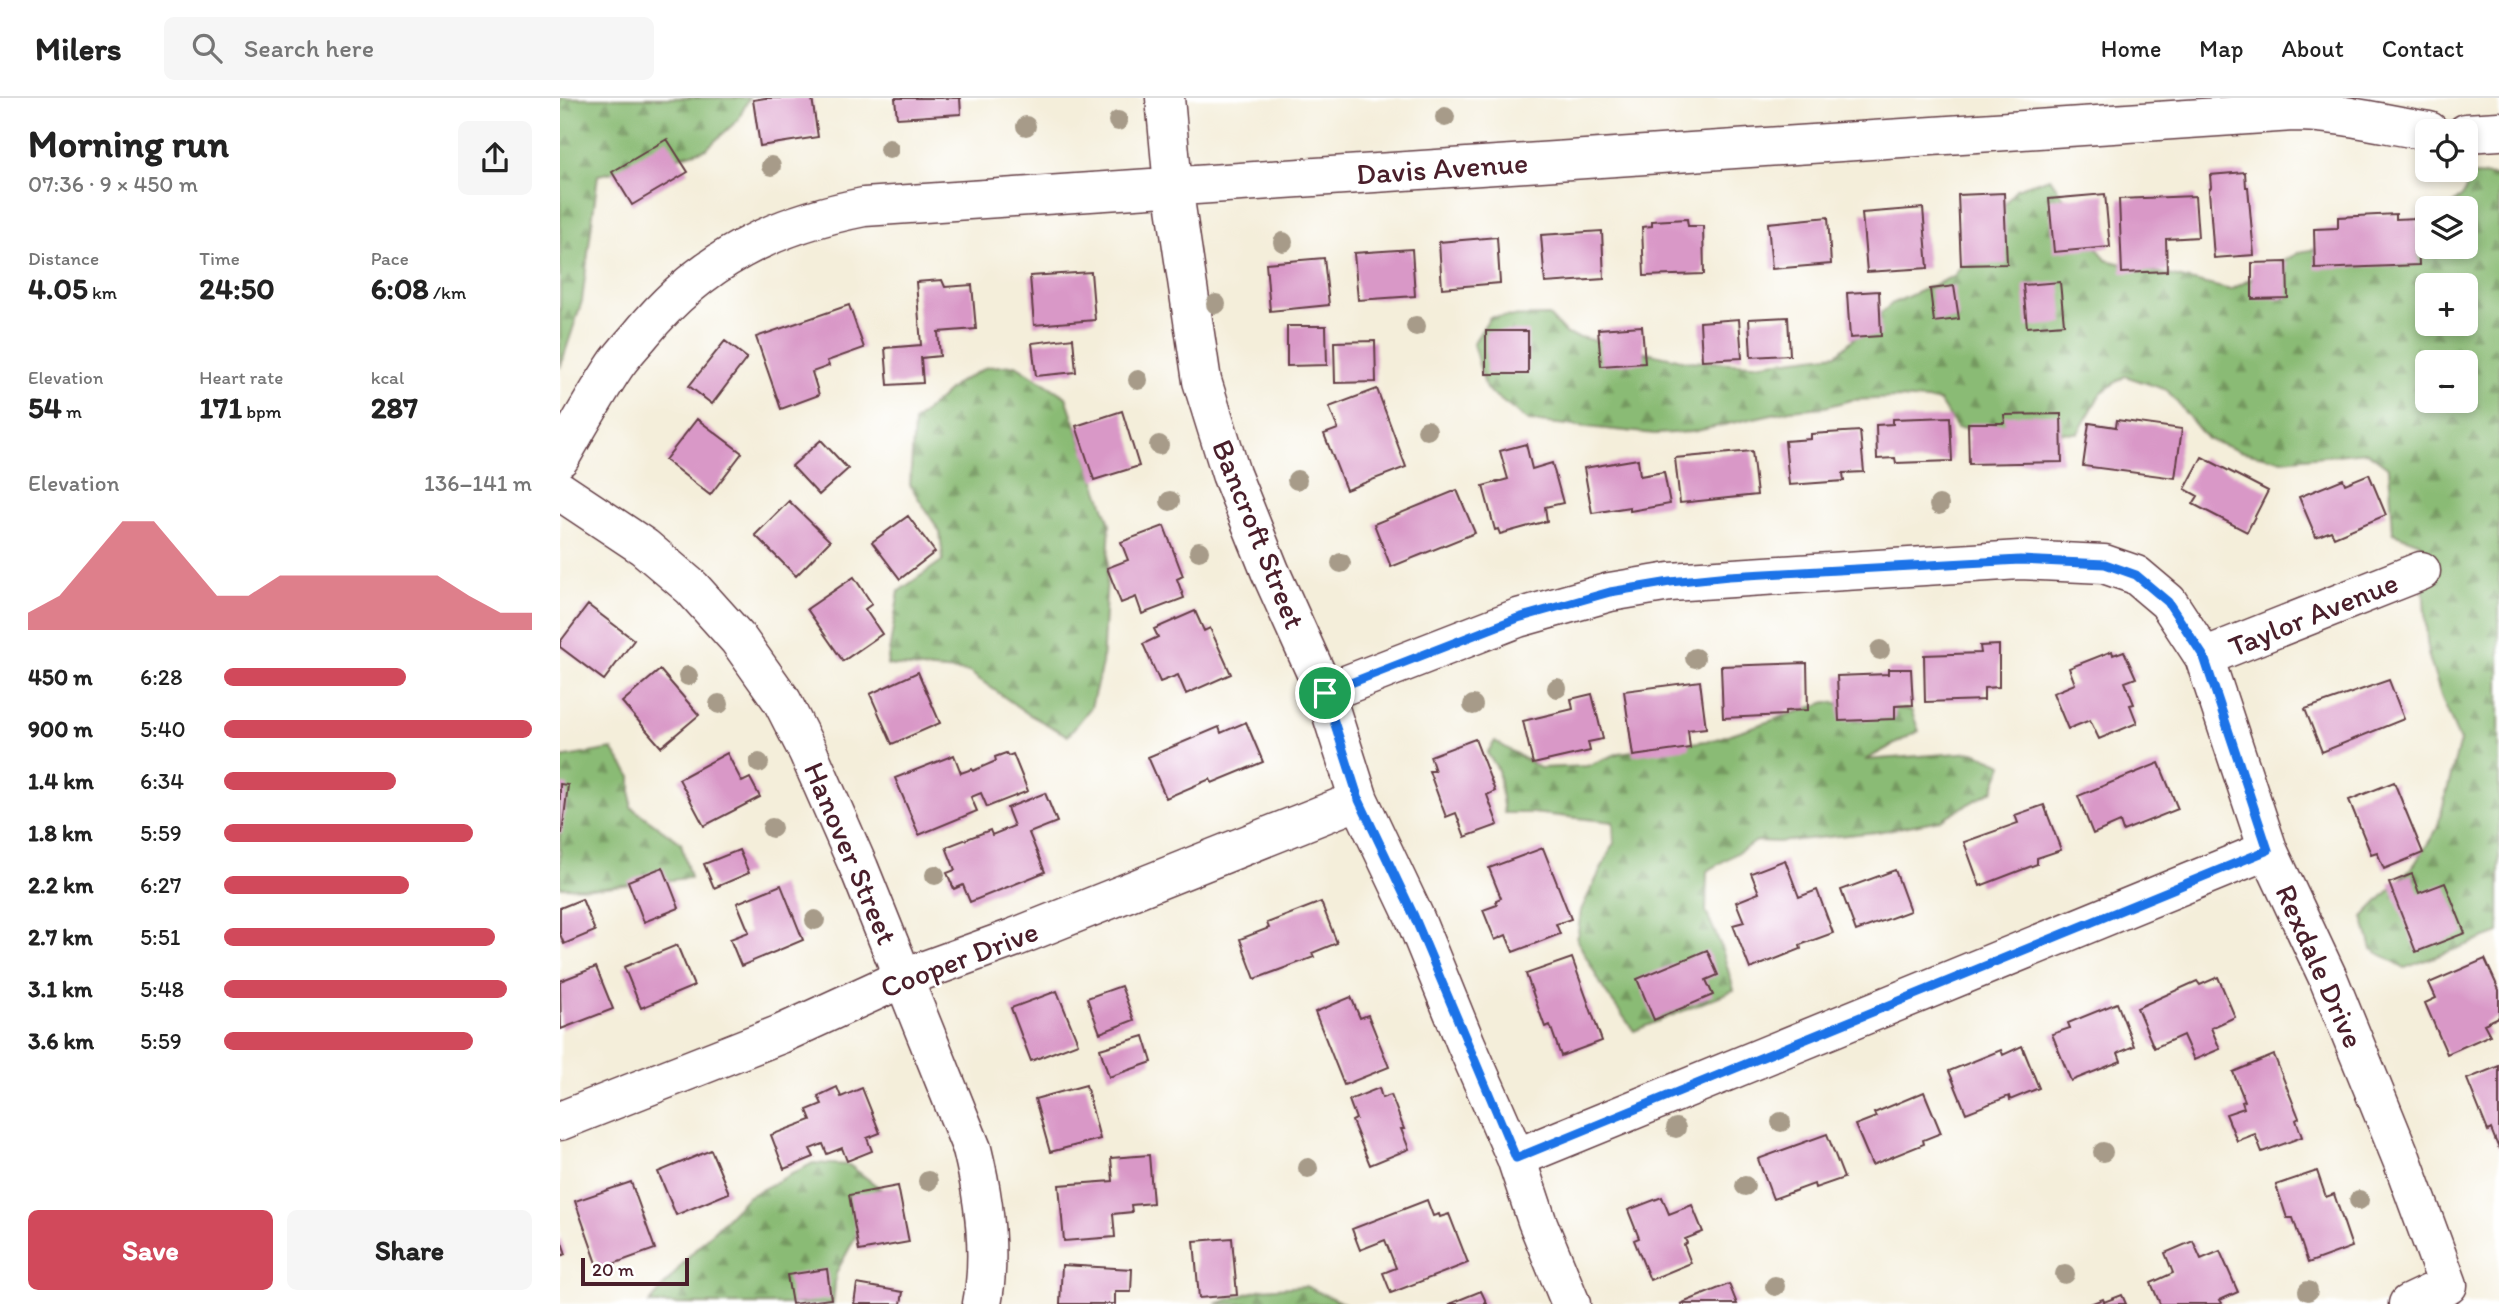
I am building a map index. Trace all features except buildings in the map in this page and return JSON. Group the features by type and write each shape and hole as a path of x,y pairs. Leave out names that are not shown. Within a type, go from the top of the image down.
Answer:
{"street":[{"name":"Bancroft Street","path":"1165,98 1172,186 1202,381 1231,474 1270,571 1325,693 1359,800 1414,916 1516,1158 1537,1222 1572,1304"},
{"name":"Davis Avenue","path":"560,458 616,364 656,315 706,271 740,248 772,233 803,221 864,207 2292,112 2349,115 2415,128"},
{"path":"2478,132 2499,131"},
{"name":"Hanover Street","path":"560,491 644,547 692,588 746,650 782,701 808,752 859,868 972,1149 981,1186 986,1241 982,1304"},
{"name":"Rexdale Drive","path":"1325,693 1508,621 1610,592 1670,582 1729,576 2020,560 2105,564 2136,575 2168,602 2204,657 2268,850 2328,978 2402,1160 2448,1286 2408,1304"},
{"name":"Taylor Avenue","path":"2204,657 2421,571"},
{"name":"Cooper Drive","path":"560,1121 781,1034 902,978 1016,937 1359,800"},
{"path":"1516,1158 2268,850"}],"green space":[{"path":"560,98 749,98 738,120 706,149 654,164 598,175 582,301 560,368"},
{"path":"2478,175 2499,176 2499,933 2405,968 2372,949 2363,917 2414,865 2437,829 2460,741 2441,696 2428,654 2420,543 2393,533 2389,468 2367,452 2282,460 2239,451 2207,439 2167,390 2125,376 2101,393 2078,433 1957,428 1939,401 1898,398 1851,400 1825,407 1790,410 1692,432 1655,434 1528,421 1486,389 1473,344 1490,317 1549,316 1566,334 1686,361 1754,364 1837,354 1891,304 1954,276 2016,189 2050,178 2106,260 2231,290 2300,252 2415,230 2415,259 2478,259 2478,196 2462,196 2469,182 2478,182"},
{"path":"1016,365 1066,397 1110,524 1102,664 1091,707 1068,736 1028,714 969,672 887,665 899,591 943,560 940,532 910,485 914,422 957,383 987,367"},
{"path":"1827,702 1911,710 1919,731 1865,760 1974,752 2003,764 1993,790 1940,820 1877,832 1778,842 1757,841 1707,871 1706,912 1721,946 1734,990 1634,1031 1604,990 1577,940 1581,910 1614,843 1613,822 1532,813 1504,813 1498,769 1487,753 1495,741 1540,768 1587,766 1619,753 1713,740"},
{"path":"612,749 631,777 631,807 681,843 690,878 596,888 560,887 560,758"},
{"path":"813,1163 849,1165 881,1189 836,1273 833,1304 649,1304 690,1255 747,1197"},
{"path":"1305,1286 1345,1304 1215,1304 1262,1289"}],"route":[{"path":"2020,560 2105,564 2136,575 2168,602 2204,657 2268,850 1516,1158 1414,916 1359,800 1325,693 1518,618 1610,592 1670,582 1729,576 2020,560"}]}
